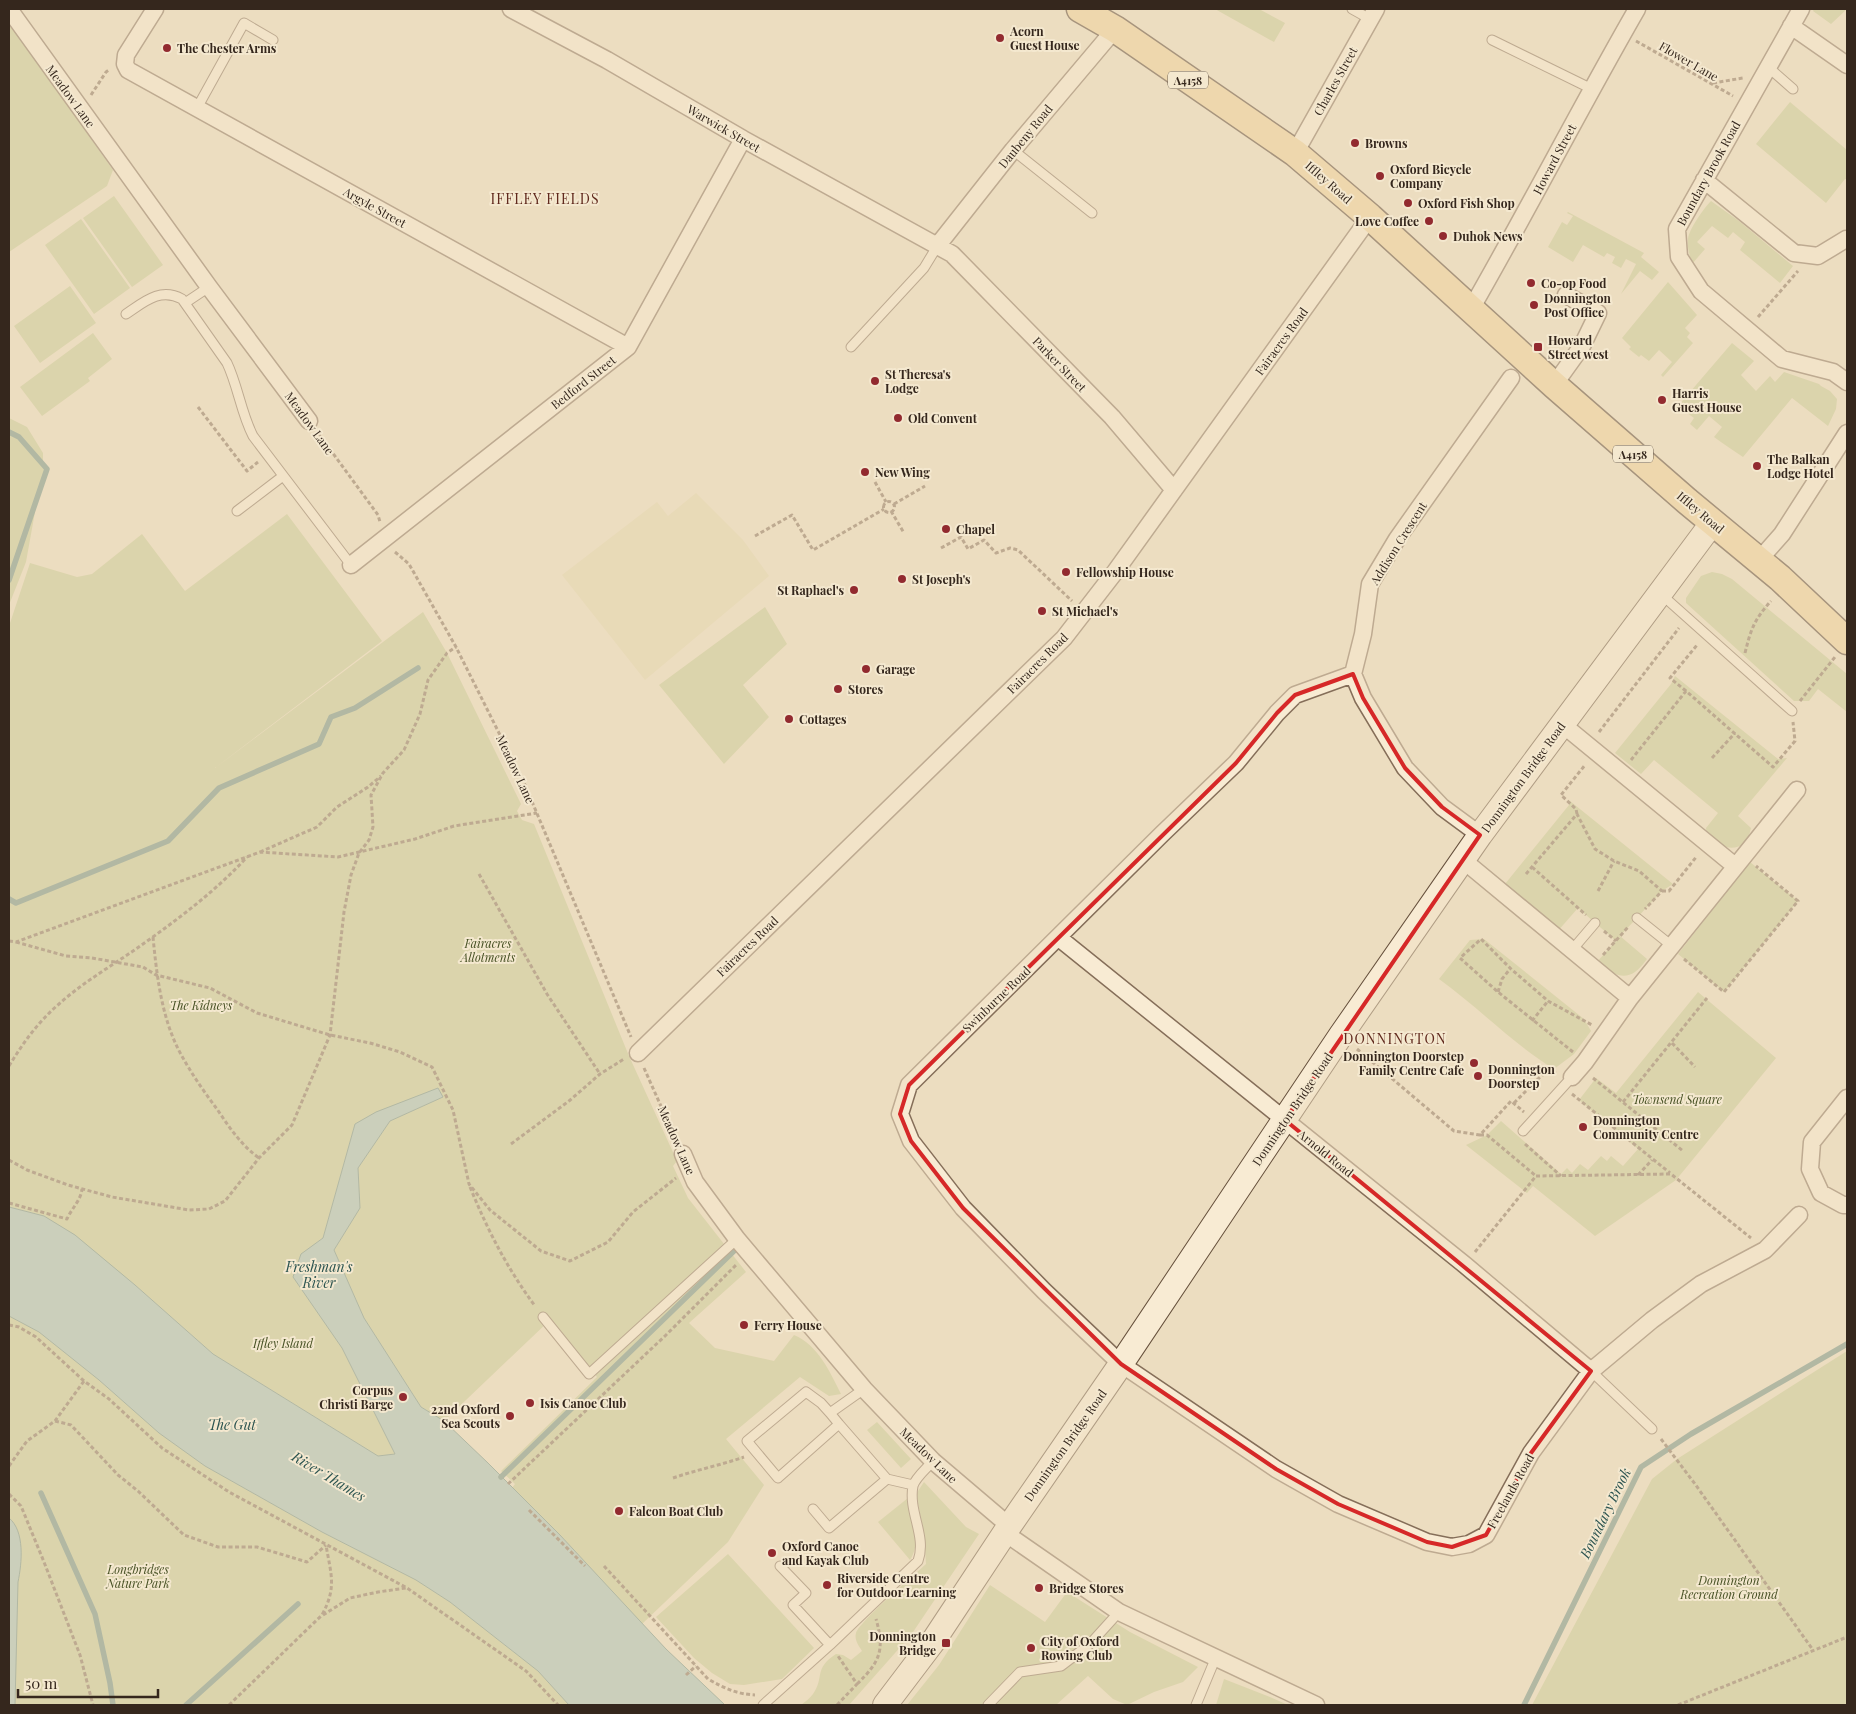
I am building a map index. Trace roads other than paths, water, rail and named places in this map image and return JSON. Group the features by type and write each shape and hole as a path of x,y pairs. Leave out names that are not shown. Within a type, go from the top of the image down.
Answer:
{"main road":[{"name":"Iffley Road","path":"1080,9 1110,20 1295,153 1370,217 1554,385 1759,560 1842,648"},
{"name":"Donnington Bridge Road","path":"885,1705 932,1643 1007,1529 1121,1364 1341,1036 1480,835 1713,522"}],"street":[{"name":"Meadow Lane","path":"9,9 309,421"},
{"name":"Argyle Street","path":"155,9 126,56 125,64 128,70 628,346"},
{"name":"Warwick Street","path":"511,9 607,60 743,139 938,245"},
{"name":"Howard Street","path":"1471,309 1637,9"},
{"name":"Boundary Brook Road","path":"1801,9 1676,229 1679,257 1700,291 1782,359 1834,372 1847,382"},
{"name":"Charles Street","path":"1295,153 1373,14"},
{"name":"Daubeny Road","path":"938,245 1013,150 1110,20"},
{"path":"1791,26 1847,65"},
{"name":"Bedford Street","path":"351,565 628,346 743,139"},
{"path":"1704,180 1794,253 1818,256 1846,239"},
{"name":"Fairacres Road","path":"638,1053 1064,638 1174,490 1370,217"},
{"name":"Parker Street","path":"938,245 952,254 1112,417 1174,490"},
{"path":"1554,385 1582,346 1598,313 1566,295"},
{"name":"Addison Crescent","path":"1353,674 1363,634 1370,584 1397,539 1511,378"},
{"path":"1759,560 1782,534 1847,433"},
{"path":"1353,674 1363,698 1405,768 1442,807 1480,835"},
{"name":"Swinburne Road","path":"1121,1364 963,1208 910,1141 900,1114 909,1085 1236,763 1277,713 1295,696 1353,674"},
{"path":"1562,724 1707,843 1739,862"},
{"path":"1568,1082 1586,1062 1630,998 1796,790"},
{"path":"1463,860 1630,998"},
{"name":"Arnold Road","path":"1059,938 1285,1120 1591,1371"},
{"path":"1847,1098 1812,1142 1810,1169 1821,1193 1843,1205 1847,1205"},
{"name":"Meadow Lane","path":"686,1162 695,1182 737,1239 864,1389 933,1461 1000,1518 1007,1529 1119,1612 1316,1705"},
{"name":"Freelands Road","path":"1121,1364 1276,1469 1338,1504 1427,1542 1452,1547 1469,1544 1486,1535 1531,1453 1591,1371 1652,1320 1701,1284 1765,1250 1799,1215"}],"lane":[{"path":"1352,9 1373,14"},
{"path":"197,108 244,23 273,40"},
{"path":"1492,40 1592,89"},
{"path":"1766,71 1793,89"},
{"path":"1013,150 1092,213"},
{"path":"851,347 924,268 938,245"},
{"path":"186,303 210,287"},
{"path":"126,314 154,296 162,294 174,294 186,303 227,363 232,374 245,422 253,436 351,565"},
{"path":"237,511 283,476"},
{"path":"1660,593 1792,711"},
{"path":"1637,918 1671,947"},
{"path":"1572,950 1595,923"},
{"path":"1523,1132 1568,1082"},
{"path":"543,1317 589,1374 737,1239"},
{"path":"1591,1371 1652,1429"},
{"path":"830,1413 864,1389"},
{"path":"839,1424 778,1478 747,1441 806,1392 821,1403 887,1479 913,1484"},
{"path":"763,1705 830,1645 918,1561 922,1551 913,1500 913,1484 933,1461"},
{"path":"813,1509 829,1528 887,1479"},
{"path":"780,1566 806,1594 794,1605 830,1645"},
{"path":"988,1705 1020,1672 1061,1666 1090,1644 1119,1612"},
{"path":"1196,1705 1216,1657"}],"water":[{"path":"438,1088 443,1097 390,1121 358,1168 360,1208 334,1250 364,1318 421,1407 444,1421 488,1463 560,1535 666,1649 725,1705 569,1705 538,1671 450,1602 416,1580 322,1532 205,1466 159,1433 99,1380 39,1332 9,1316 9,1207 44,1216 75,1235 213,1354 378,1456 395,1454 342,1348 293,1277 301,1254 323,1238 355,1124 376,1112"},
{"path":"9,1518 18,1531 21,1548 21,1566 18,1582 15,1705 9,1705"}],"waterway":[{"path":"9,432 19,437 47,469 9,580"},
{"path":"9,899 16,903 168,841 219,788 319,744 331,717 355,708 418,668"},
{"path":"501,1477 735,1250"},
{"name":"Boundary Brook","path":"1524,1705 1641,1467 1691,1434 1847,1344"},
{"path":"41,1493 95,1614 113,1705"},
{"path":"186,1705 298,1604"}],"place":[{"name":"Acorn Guest House","path":"1000,38"},
{"name":"The Chester Arms","path":"167,48"},
{"name":"Browns","path":"1355,143"},
{"name":"Oxford Bicycle Company","path":"1380,176"},
{"name":"Oxford Fish Shop","path":"1408,203"},
{"name":"Love Coffee","path":"1429,221"},
{"name":"Duhok News","path":"1443,236"},
{"name":"Co-op Food","path":"1531,283"},
{"name":"Donnington Post Office","path":"1534,305"},
{"name":"Howard Street west","path":"1538,347"},
{"name":"St Theresa's Lodge","path":"875,381"},
{"name":"Harris Guest House","path":"1662,400"},
{"name":"Old Convent","path":"898,418"},
{"name":"The Balkan Lodge Hotel","path":"1757,466"},
{"name":"New Wing","path":"865,472"},
{"name":"Chapel","path":"946,529"},
{"name":"Fellowship House","path":"1066,572"},
{"name":"St Joseph's","path":"902,579"},
{"name":"St Raphael's","path":"854,590"},
{"name":"St Michael's","path":"1042,611"},
{"name":"Garage","path":"866,669"},
{"name":"Stores","path":"838,689"},
{"name":"Cottages","path":"789,719"},
{"name":"Donnington Doorstep Family Centre Cafe","path":"1474,1063"},
{"name":"Donnington Doorstep","path":"1478,1076"},
{"name":"Donnington Community Centre","path":"1583,1127"},
{"name":"Ferry House","path":"744,1325"},
{"name":"Corpus Christi Barge","path":"403,1397"},
{"name":"Isis Canoe Club","path":"530,1403"},
{"name":"22nd Oxford Sea Scouts","path":"510,1416"},
{"name":"Falcon Boat Club","path":"619,1511"},
{"name":"Oxford Canoe and Kayak Club","path":"772,1553"},
{"name":"Riverside Centre for Outdoor Learning","path":"827,1585"},
{"name":"Bridge Stores","path":"1039,1588"},
{"name":"Donnington Bridge","path":"946,1643"},
{"name":"City of Oxford Rowing Club","path":"1031,1648"}],"district":[{"name":"IFFLEY FIELDS","path":"545,198"},
{"name":"DONNINGTON","path":"1395,1038"}],"park label":[{"name":"Fairacres Allotments","path":"488,950"},
{"name":"The Kidneys","path":"201,1005"},
{"name":"Townsend Square","path":"1677,1099"},
{"name":"Iffley Island","path":"283,1343"},
{"name":"Longbridges Nature Park","path":"138,1576"},
{"name":"Donnington Recreation Ground","path":"1729,1587"}],"water label":[{"name":"Freshman's River","path":"319,1274"},
{"name":"The Gut","path":"232,1424"},
{"name":"River Thames","path":"329,1476"}]}
